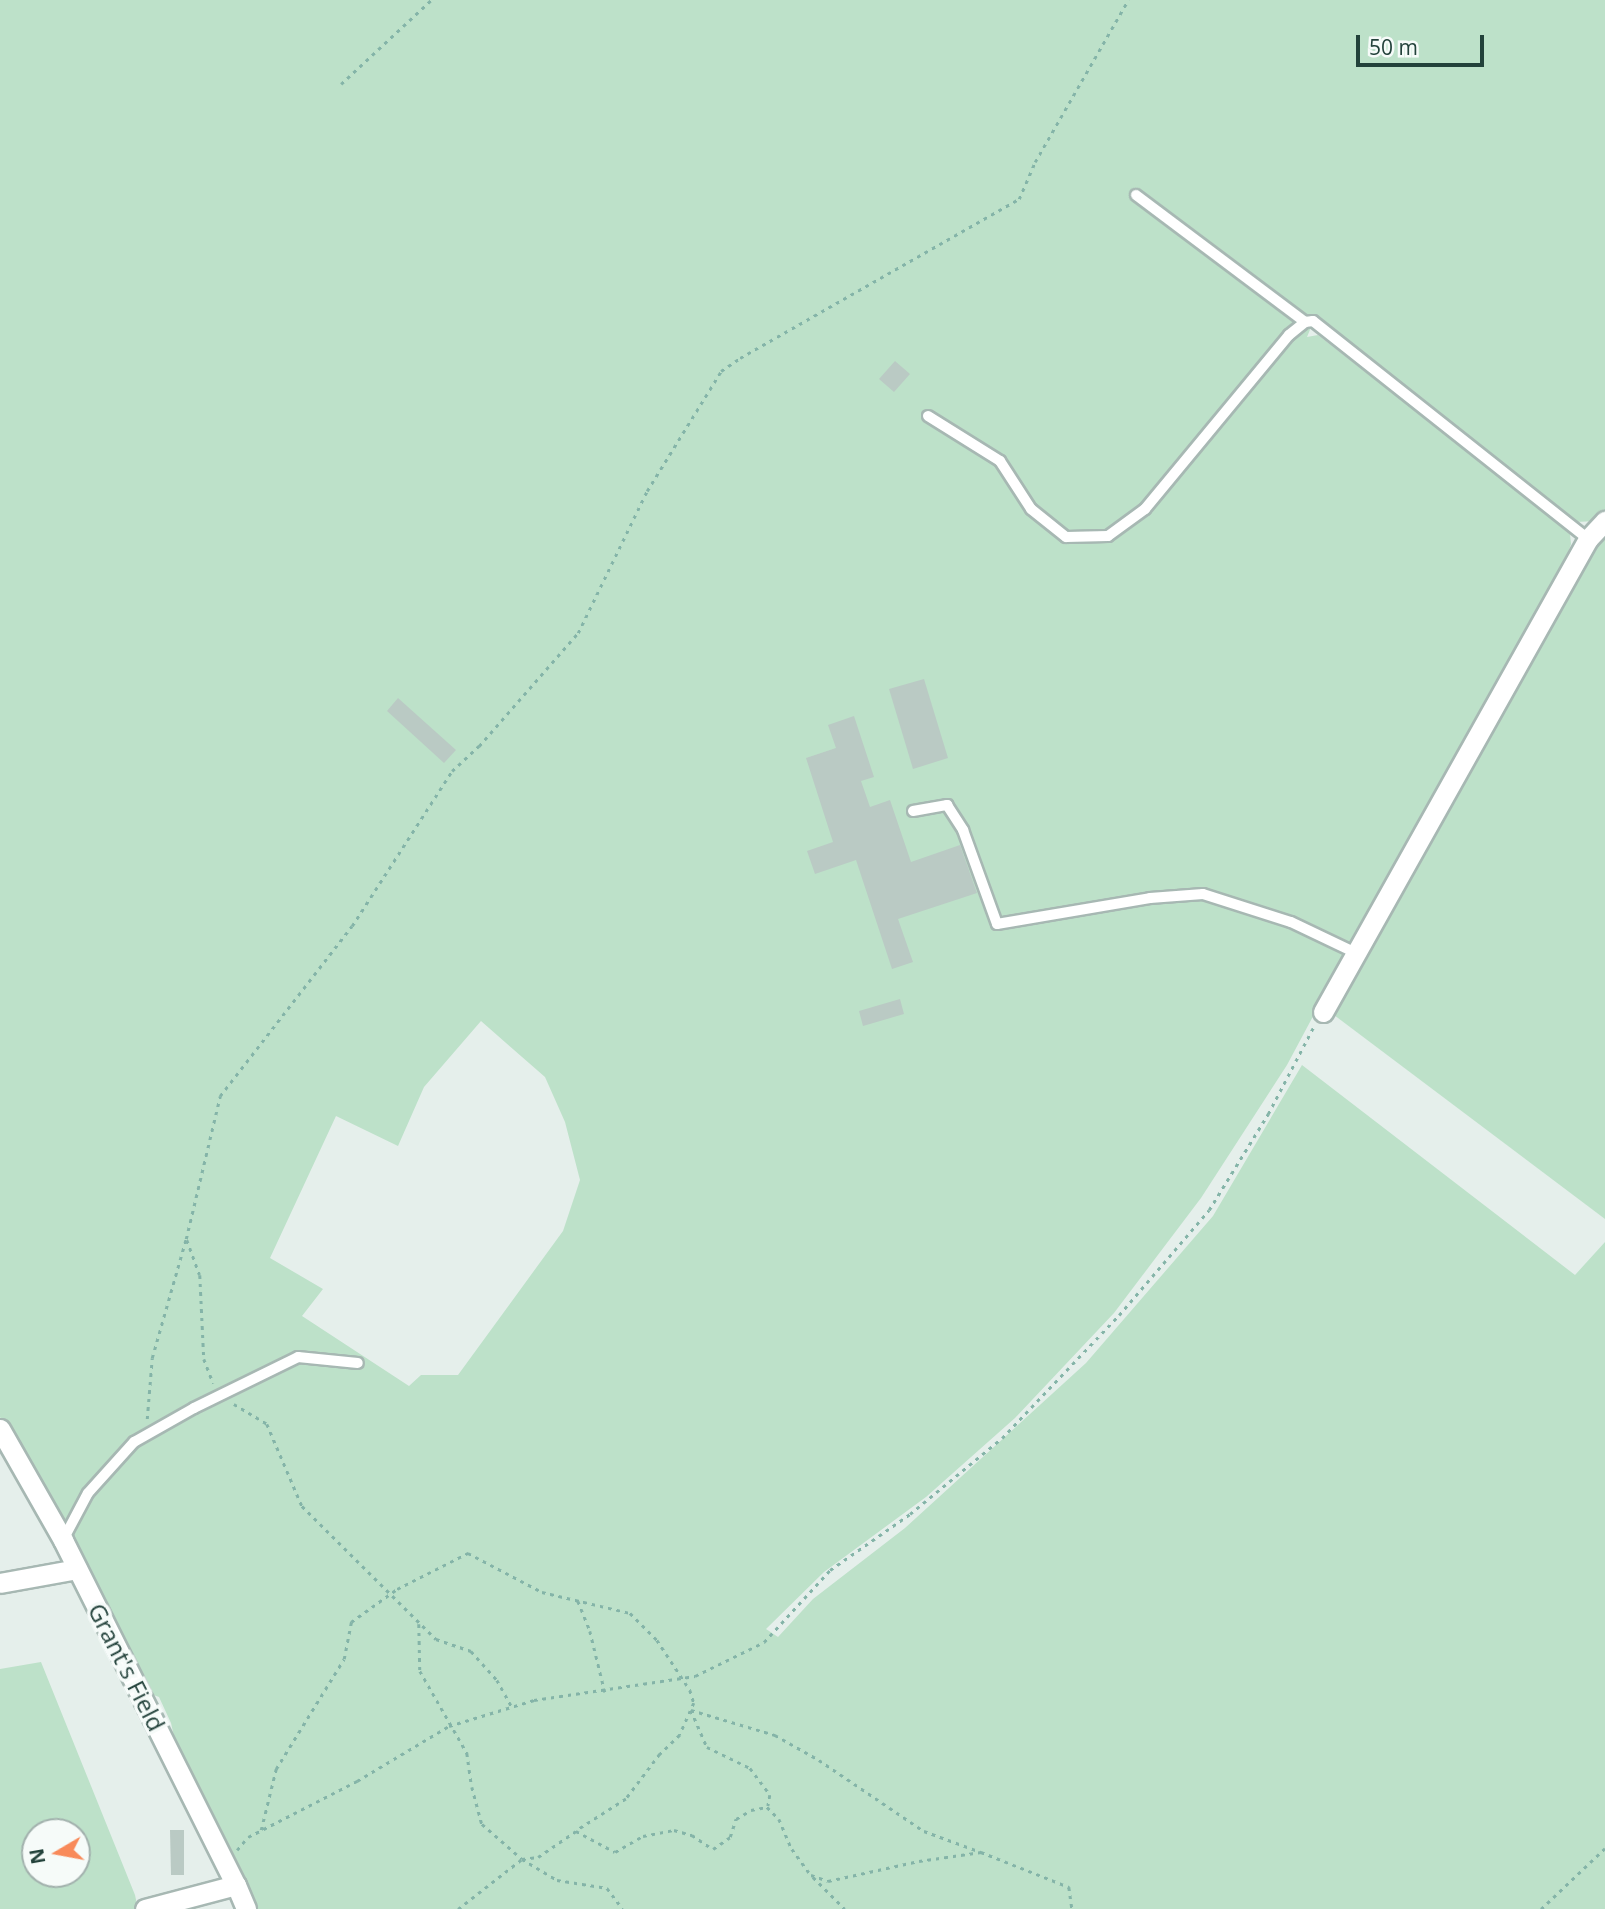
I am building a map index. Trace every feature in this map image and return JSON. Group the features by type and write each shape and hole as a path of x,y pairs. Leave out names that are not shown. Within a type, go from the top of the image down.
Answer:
{"street":[{"path":"1323,1012 1588,539 1605,522"},
{"name":"Grant's Field","path":"0,1429 78,1569 226,1863 246,1909"},
{"path":"0,1583 78,1569"},
{"path":"145,1909 236,1885"}],"lane":[{"path":"1136,195 1305,322"},
{"path":"928,416 1000,461 1031,509 1066,537 1108,536 1145,509 1289,335 1305,322 1313,321 1588,539"},
{"path":"913,811 947,806 963,830 997,924 1150,898 1203,894 1291,922 1356,953"},
{"path":"63,1540 88,1493 134,1442 218,1396 298,1357 358,1363"}],"path":[{"path":"341,84 431,0"},
{"path":"145,1436 152,1358 186,1239 220,1096 352,926 452,771 479,746 578,633 647,491 721,372 740,358 1019,199 1035,162 1128,0"},
{"path":"226,1863 248,1837 357,1781 449,1726 534,1700 605,1692 695,1676 764,1642 830,1570 910,1514 1002,1438 1119,1315 1209,1210 1268,1114 1323,1012"},
{"path":"186,1239 200,1275 204,1359 218,1396 267,1424 302,1506 436,1639 471,1651 496,1681 512,1707"},
{"path":"261,1830 276,1769 344,1659 351,1622 392,1594 468,1553 542,1592 630,1613 657,1640 683,1678 694,1703 680,1735 660,1754 626,1799 538,1857 522,1859 458,1909"},
{"path":"577,1600 590,1631 605,1692"},
{"path":"419,1621 420,1671 449,1726 467,1753 482,1824 522,1859 557,1880 607,1888 623,1909"},
{"path":"691,1710 707,1747 750,1768 770,1795 767,1807"},
{"path":"691,1710 775,1735 819,1760 924,1830 1069,1886 1072,1909"},
{"path":"576,1831 615,1852 643,1836 674,1830 692,1835 713,1849 730,1837 736,1819 751,1810 767,1807"},
{"path":"767,1807 779,1819 792,1849 811,1875 845,1909"},
{"path":"1541,1909 1605,1848"},
{"path":"811,1875 828,1881 919,1861 981,1852"}],"green space":[{"path":"0,0 1605,0 1605,511 1596,521 1576,522 1316,315 1307,337 1318,335 1564,527 1570,534 1571,544 1566,560 1365,919 1287,1065 1201,1198 1114,1313 1015,1418 926,1497 824,1572 766,1629 778,1637 813,1599 905,1528 1086,1363 1213,1216 1302,1065 1575,1275 1605,1242 1605,1909 253,1909 180,1763 171,1723 159,1697 143,1691 0,1417","holes":["481,1021 545,1077 565,1122 580,1180 563,1231 458,1375 421,1375 409,1386 302,1316 323,1289 270,1258 336,1116 398,1146 424,1087"]},
{"path":"1605,535 1605,1219 1334,1015 1514,686"},
{"path":"41,1662 135,1895 138,1909 0,1909 0,1669"}],"building":[{"path":"895,361 910,374 894,392 879,379"},
{"path":"924,679 948,758 913,769 889,689"},
{"path":"398,698 456,750 444,763 387,711"},
{"path":"854,716 874,777 861,781 870,807 890,800 911,862 960,845 977,893 898,919 913,962 892,969 856,860 815,874 807,851 833,842 806,758 836,748 828,725"},
{"path":"900,999 904,1014 863,1026 859,1011"},
{"path":"170,1830 184,1830 184,1875 171,1875"}]}
